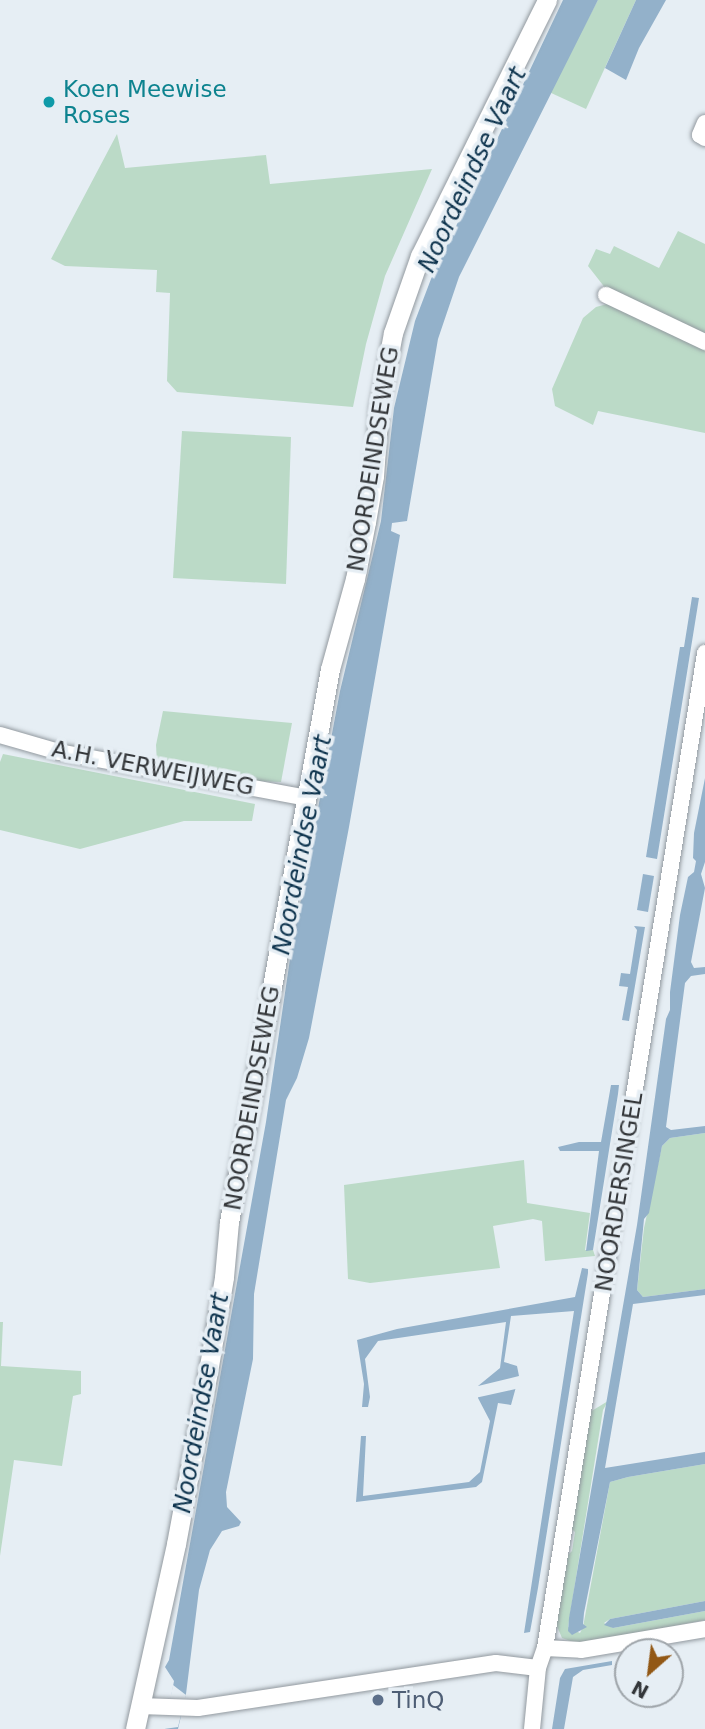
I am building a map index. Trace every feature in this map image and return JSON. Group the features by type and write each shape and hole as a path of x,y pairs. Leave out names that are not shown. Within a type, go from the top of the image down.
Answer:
{"street":[{"name":"NOORDEINDSEWEG","path":"135,1729 176,1544 208,1372 229,1222 330,669 355,579 364,533 374,476 379,407 393,332 420,256 547,0"},
{"path":"705,123 700,135 705,138"},
{"path":"606,295 705,342"},
{"name":"NOORDERSINGEL","path":"532,1729 538,1668 545,1648 705,653"},
{"name":"A.H. VERWEIJWEG","path":"0,735 59,752 307,798"},
{"path":"545,1648 581,1650 705,1629"},
{"path":"140,1706 175,1709 496,1663 538,1668"}],"green space":[{"path":"598,0 636,0 586,109 549,92"},
{"path":"117,134 125,168 266,155 270,184 432,169 385,276 366,344 353,407 177,392 167,381 170,293 156,292 157,270 65,266 51,259"},
{"path":"678,231 705,244 705,338 606,289 588,266 596,249 610,254 614,246 659,268"},
{"path":"607,304 705,346 705,433 598,411 593,425 555,406 552,389 583,318 596,307"},
{"path":"182,431 291,437 286,584 173,578"},
{"path":"163,711 292,723 281,782 255,781 157,763 156,745"},
{"path":"3,754 255,804 252,821 184,821 80,849 0,830 0,762"},
{"path":"705,1133 705,1289 643,1297 637,1290 644,1228 662,1146 670,1138"},
{"path":"524,1160 527,1203 590,1213 585,1250 593,1250 595,1256 545,1261 542,1221 533,1219 493,1226 500,1268 370,1283 348,1279 344,1185"},
{"path":"0,1322 3,1322 1,1366 81,1371 81,1394 73,1396 62,1466 14,1460 0,1556"},
{"path":"608,1401 603,1410 568,1627 580,1633 583,1627 610,1482 705,1464 705,1601 610,1619 604,1623 613,1628 705,1611 705,1620 579,1644 562,1638 556,1624 566,1557 572,1551 575,1532 570,1527 590,1412"}],"water":[{"path":"563,0 598,0 459,277 438,339 407,521 392,523 391,531 400,535 349,827 309,1038 297,1078 286,1100 254,1294 253,1359 226,1492 227,1507 241,1522 239,1526 222,1531 210,1550 199,1590 186,1694 178,1729 165,1729 174,1681 165,1667 169,1660 266,1122 291,952 340,691 381,521 394,408 415,321 431,279"},
{"path":"636,0 666,0 639,48 626,80 605,68"},
{"path":"692,597 699,598 657,859 646,857 680,647 684,647"},
{"path":"705,778 705,862 701,874 705,888 691,962 694,968 705,967 705,974 691,976 685,983 666,1127 671,1130 705,1126 705,1133 670,1138 662,1146 649,1213 644,1219 637,1290 643,1297 705,1289 705,1295 633,1304 605,1468 705,1452 705,1464 610,1482 584,1613 583,1624 587,1627 572,1635 568,1631 569,1618 637,1225 666,1019 670,1010 680,915 688,877 694,872 696,861 693,858 694,833"},
{"path":"643,874 654,876 648,912 637,910"},
{"path":"634,926 645,927 629,1021 622,1020 628,987 619,986 621,973 630,974 637,930"},
{"path":"611,1085 619,1085 618,1094 593,1250 586,1251 599,1151 560,1151 558,1147 579,1142 601,1142"},
{"path":"582,1268 588,1269 588,1273 538,1588 530,1632 524,1633 574,1311 511,1316 504,1362 517,1366 519,1376 511,1405 498,1403 482,1482 476,1487 356,1502 361,1436 366,1436 363,1496 469,1482 480,1472 490,1421 478,1398 478,1386 500,1368 506,1322 378,1341 365,1359 370,1397 368,1407 362,1407 364,1384 357,1340 397,1329 575,1297"},
{"path":"705,1601 705,1611 613,1628 604,1625 610,1619"},
{"path":"612,1661 612,1665 583,1670 573,1677 564,1729 552,1729 560,1678 565,1669"}],"pier":[{"path":"523,1375 520,1388 475,1398 478,1386"},
{"path":"173,1685 186,1695 178,1727 164,1729"}],"place":[{"name":"Koen Meewise Roses","path":"49,102"},
{"name":"TinQ","path":"378,1700"}],"water label":[{"name":"Noordeindse Vaart","path":"473,170"},
{"name":"Noordeindse Vaart","path":"303,845"},
{"name":"Noordeindse Vaart","path":"202,1403"}]}
